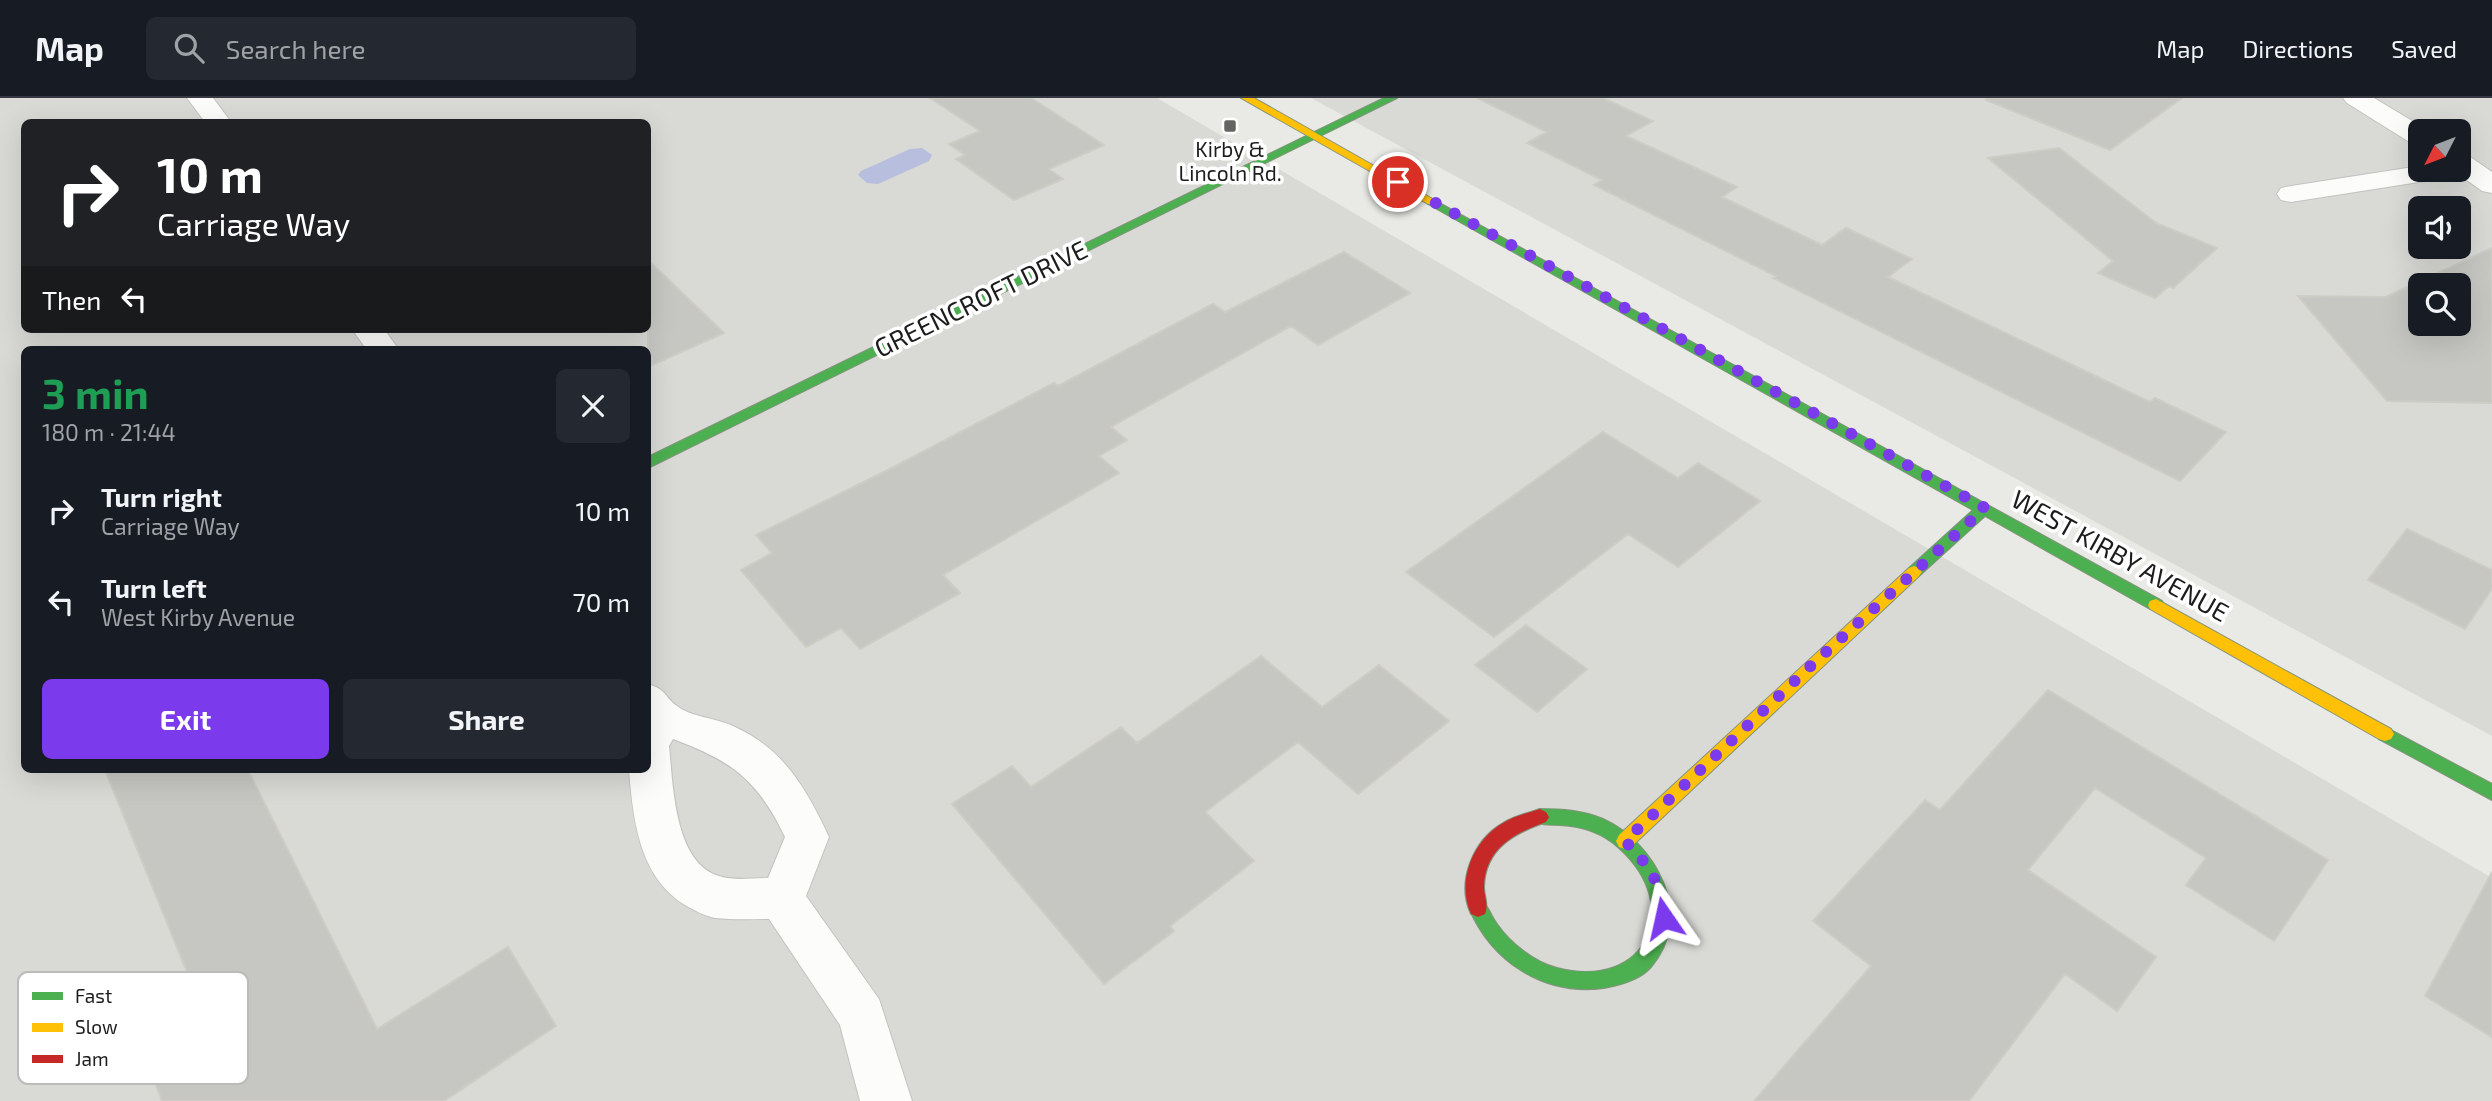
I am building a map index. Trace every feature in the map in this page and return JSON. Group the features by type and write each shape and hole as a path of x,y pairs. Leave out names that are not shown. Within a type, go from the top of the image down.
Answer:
{"street":[{"path":"200,98 216,119"},
{"name":"WEST KIRBY AVENUE","path":"1246,98 2492,793"},
{"name":"GREENCROFT DRIVE","path":"651,462 1392,98"},
{"path":"2356,98 2408,130"},
{"path":"2471,174 2492,184"},
{"path":"2291,194 2408,175"},
{"path":"1625,841 1817,660 1985,508"},
{"path":"651,728 654,709 718,738 757,761 787,797 807,837 782,899"},
{"path":"651,773 653,799 665,852 684,880 713,897 782,899"},
{"path":"1540,817 1569,817 1599,825 1625,841 1647,864 1661,890 1664,918 1657,945 1639,965 1613,979 1581,983 1548,977 1517,961 1494,939 1480,914 1474,886 1479,861 1494,840 1514,825 1540,817"},
{"path":"782,899 862,1014 886,1101"}],"shaded area":[{"path":"0,98 1157,98 2492,878 2492,1101 0,1101"},
{"path":"1311,98 2492,98 2492,736"}],"water":[{"path":"922,148 932,155 929,161 878,184 867,183 858,175 861,171 910,149"}],"building":[{"path":"930,98 1031,98 1104,145 1049,169 1063,179 1014,200 956,159 965,155 949,144 980,131"},
{"path":"1477,98 1603,98 1653,121 1626,136 1737,187 1722,197 1822,245 1846,228 1912,259 1888,277 2150,402 2155,398 2226,432 2180,481 1773,278 1776,276 1594,185 1602,180 1527,143 1547,132"},
{"path":"2182,98 2110,150 1986,100"},
{"path":"2059,148 2156,223 2217,248 2173,288 2169,286 2155,298 2098,273 2113,261 1988,158"},
{"path":"2492,248 2492,403 2387,401 2298,296 2386,297 2408,287 2408,336 2471,336 2471,273 2438,273"},
{"path":"1344,252 1410,293 1318,345 1291,326 1111,427 1127,440 1099,456 1119,473 943,575 960,593 860,649 841,628 806,647 741,570 772,553 756,535 1054,383 1058,386 1213,304 1225,312"},
{"path":"651,263 724,333 651,366 651,346 648,346 648,333 651,333"},
{"path":"1603,432 1678,478 1698,463 1760,501 1678,567 1628,534 1494,637 1406,572"},
{"path":"2407,529 2492,570 2492,589 2465,629 2368,580"},
{"path":"1526,625 1587,669 1537,712 1475,665"},
{"path":"1261,656 1322,707 1379,665 1449,721 1358,794 1298,742 1205,812 1254,861 1170,926 1174,931 1104,984 952,804 1012,766 1031,787 1121,727 1137,743"},
{"path":"2048,690 2328,860 2274,941 2186,885 2206,858 2095,788 2028,870 2156,957 2117,1011 2065,974 1969,1101 1754,1101 1871,966 1813,921 1925,800 1940,810"},
{"path":"106,773 249,773 377,1029 508,947 556,1026 444,1101 162,1101 155,1084 248,1084 248,972 187,972"},
{"path":"2492,872 2492,1037 2425,996"}],"traffic: fast":[{"path":"651,462 1392,98"},
{"path":"1432,202 2156,605"},
{"path":"1914,572 1985,508"},
{"path":"2385,734 2492,793"},
{"path":"1478,908 1488,928 1511,952 1540,971 1568,979 1586,981 1620,976 1643,962 1657,942 1661,917 1657,890 1645,864 1625,842 1591,822 1562,817 1540,817"}],"traffic: slow":[{"path":"1246,98 1432,202"},
{"path":"1625,841 1914,572"},
{"path":"2156,605 2385,734"}],"traffic: jam":[{"path":"1478,908 1475,897 1476,874 1491,844 1508,829 1540,817"}],"place":[{"name":"Kirby & Lincoln Rd.","path":"1230,126"}],"route":[{"path":"1398,182 1985,508 1817,660 1625,841 1647,864 1661,890 1664,918"}]}
